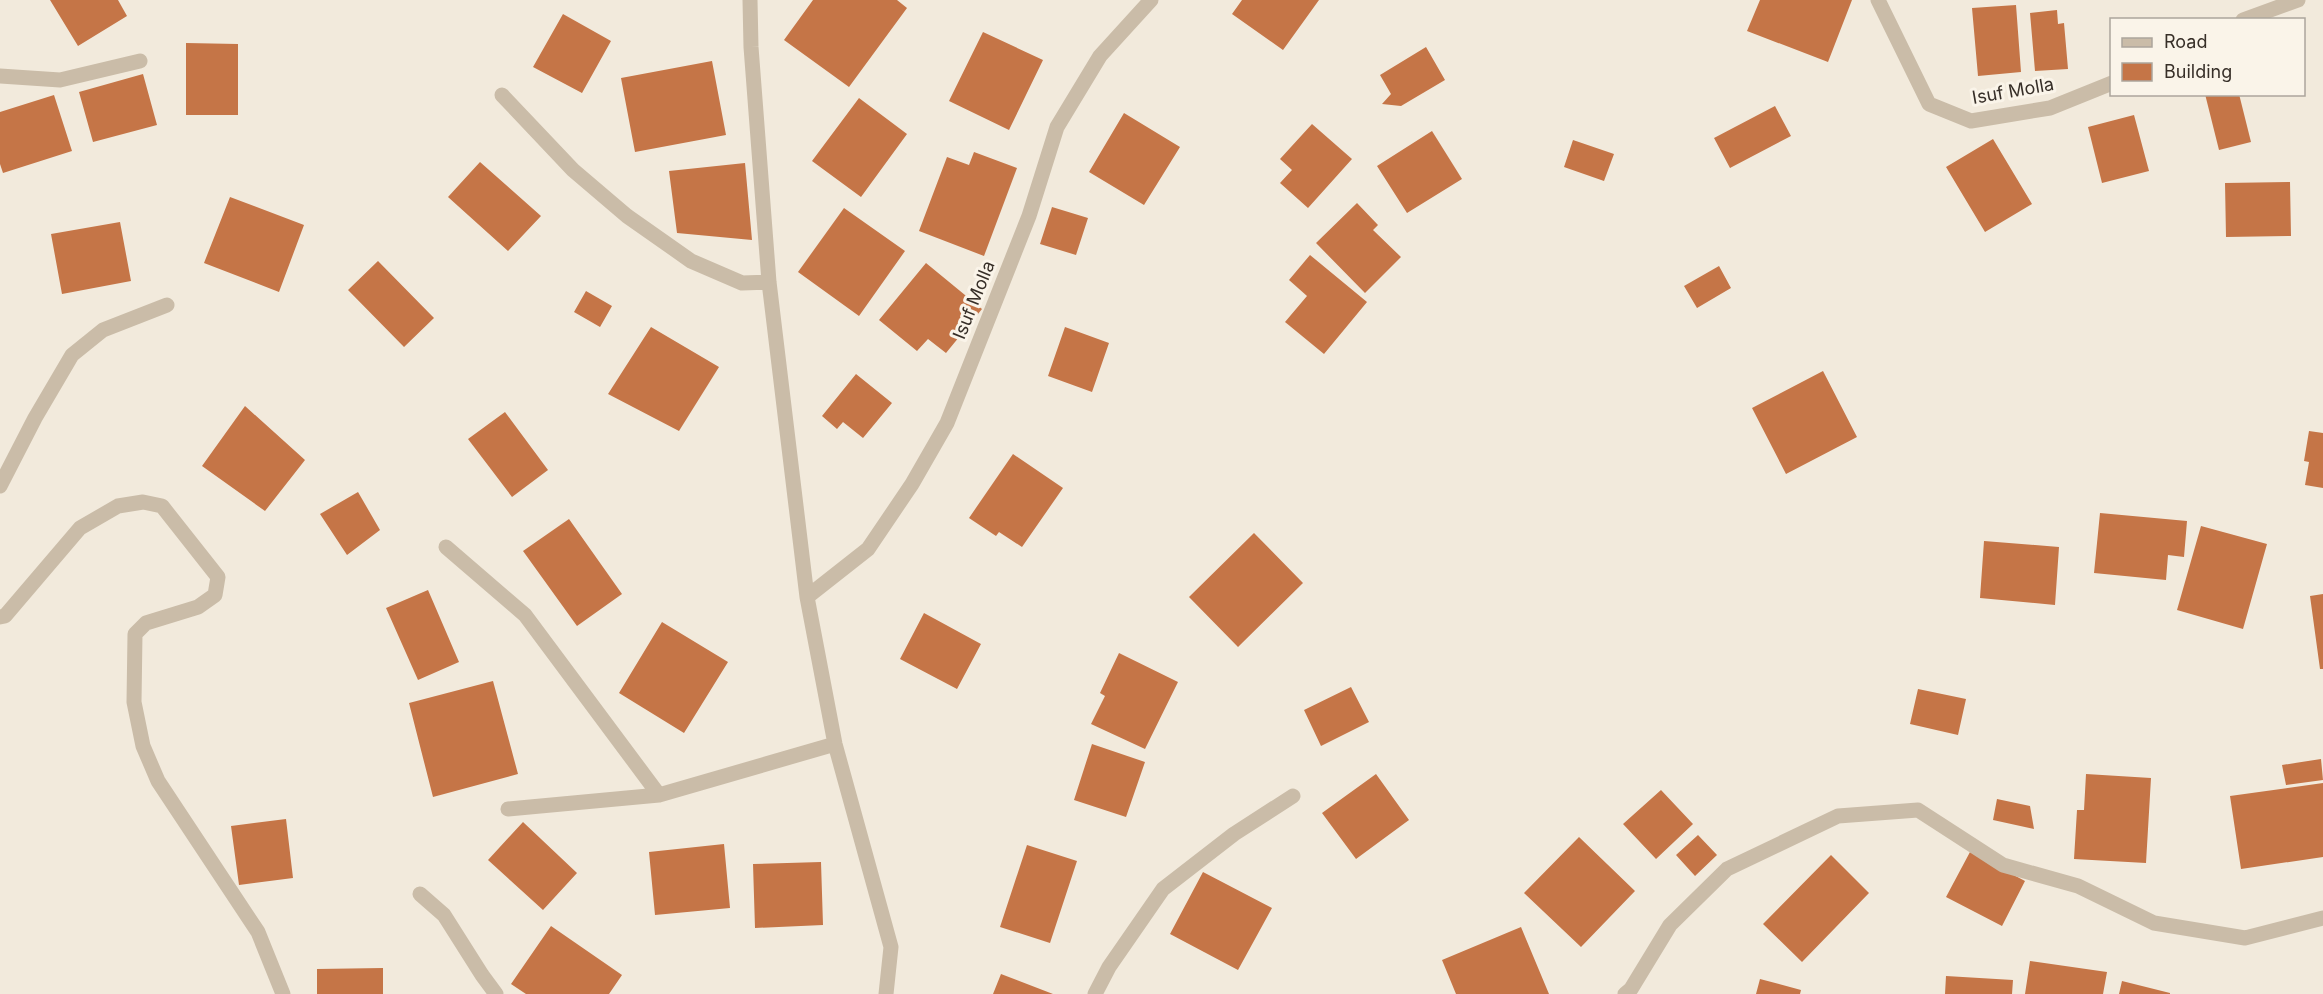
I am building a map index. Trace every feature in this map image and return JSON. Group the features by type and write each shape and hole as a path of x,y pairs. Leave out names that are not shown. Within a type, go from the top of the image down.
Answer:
{"street":[{"path":"750,0 751,47 769,282 807,597 836,744 891,946 886,994"},
{"name":"Isuf Molla","path":"807,597 868,549 912,484 941,433 1029,216 1057,128 1100,56 1151,0"},
{"name":"Isuf Molla","path":"1878,0 1929,104 1971,121 2050,108 2110,84"},
{"path":"2248,18 2298,0"},
{"path":"0,75 60,80 140,61"},
{"path":"502,95 573,170 627,216 663,242 691,261 742,283 769,282"},
{"path":"0,486 35,418 72,355 103,330 167,305"},
{"path":"0,617 5,616 80,528 118,506 143,502 162,506 218,577 215,595 198,607 146,623 135,633 134,702 143,747 158,781 258,932 283,994"},
{"path":"446,548 525,615 659,795"},
{"path":"508,809 659,795 836,744"},
{"path":"1095,994 1109,967 1162,888 1233,834 1293,796"},
{"path":"1625,994 1631,989 1670,925 1727,869 1838,816 1918,810 2003,865 2078,886 2154,923 2245,938 2323,918"},
{"path":"420,894 444,915 496,994"}],"building":[{"path":"50,0 118,0 127,16 78,46"},
{"path":"813,0 897,0 907,8 849,87 784,40"},
{"path":"1242,0 1319,0 1283,50 1232,14"},
{"path":"1760,0 1852,0 1828,62 1747,31"},
{"path":"2016,5 2021,72 1978,76 1972,8"},
{"path":"2057,10 2058,24 2064,23 2068,69 2035,71 2030,13"},
{"path":"563,14 611,41 582,93 533,67"},
{"path":"983,32 1043,60 1009,130 949,101"},
{"path":"186,43 238,44 238,115 186,115"},
{"path":"1426,47 1445,80 1401,106 1382,104 1391,94 1380,75"},
{"path":"712,61 726,135 635,152 621,78"},
{"path":"143,74 157,125 93,142 79,92"},
{"path":"54,95 72,151 3,173 0,164 0,112"},
{"path":"2206,96 2240,96 2251,142 2219,150"},
{"path":"859,98 907,134 861,197 812,161"},
{"path":"1775,106 1791,136 1730,168 1714,138"},
{"path":"1124,113 1180,147 1144,205 1089,172"},
{"path":"2134,115 2149,171 2102,183 2088,127"},
{"path":"1312,124 1352,159 1308,208 1280,183 1292,170 1280,159"},
{"path":"1432,131 1462,179 1407,213 1377,166"},
{"path":"1993,139 2032,204 1985,232 1946,167"},
{"path":"1573,140 1614,154 1604,181 1564,167"},
{"path":"974,152 1017,168 984,256 919,231 947,157 969,165"},
{"path":"480,162 541,216 508,251 448,197"},
{"path":"745,163 752,240 677,233 669,171"},
{"path":"2290,182 2291,236 2226,237 2225,183"},
{"path":"230,197 304,225 279,292 204,263"},
{"path":"1357,203 1378,225 1373,230 1401,257 1365,293 1316,243"},
{"path":"1052,207 1088,218 1076,255 1040,244"},
{"path":"844,208 905,251 859,316 798,272"},
{"path":"120,222 131,281 62,294 51,234"},
{"path":"1310,255 1367,302 1324,354 1285,322 1307,296 1289,280"},
{"path":"378,261 434,318 404,347 348,290"},
{"path":"926,263 982,309 946,353 928,339 917,351 879,320"},
{"path":"1719,266 1731,288 1697,308 1684,286"},
{"path":"586,291 612,306 600,327 574,312"},
{"path":"651,327 719,367 679,431 608,394"},
{"path":"1065,327 1109,343 1092,392 1048,376"},
{"path":"1823,371 1857,437 1786,474 1752,408"},
{"path":"856,374 892,403 863,438 843,422 837,429 822,416"},
{"path":"245,406 305,460 265,511 202,466"},
{"path":"505,412 548,470 512,497 468,439"},
{"path":"2309,431 2323,433 2323,488 2305,485 2309,462 2304,461"},
{"path":"1013,454 1063,488 1022,547 999,532 996,536 969,518"},
{"path":"358,492 380,530 347,555 320,514"},
{"path":"2100,513 2187,521 2184,557 2168,555 2166,580 2094,573"},
{"path":"569,519 622,594 577,626 523,551"},
{"path":"2201,526 2267,544 2243,629 2177,610"},
{"path":"1254,533 1303,583 1238,647 1189,597"},
{"path":"1984,541 2059,547 2055,605 1980,598"},
{"path":"428,590 459,662 418,680 386,608"},
{"path":"2323,594 2323,669 2320,669 2310,596"},
{"path":"924,613 981,644 957,689 900,659"},
{"path":"662,622 728,662 684,733 619,693"},
{"path":"1119,653 1178,682 1145,749 1091,724 1105,696 1100,693"},
{"path":"493,681 518,774 433,797 409,703"},
{"path":"1351,687 1369,722 1321,746 1304,710"},
{"path":"1918,689 1966,699 1958,735 1910,724"},
{"path":"1092,744 1145,762 1126,817 1074,800"},
{"path":"2321,759 2323,780 2286,785 2282,765"},
{"path":"1376,774 1409,820 1356,859 1322,813"},
{"path":"2086,774 2151,778 2146,863 2074,859 2077,810 2084,810"},
{"path":"2323,783 2323,857 2241,869 2230,796"},
{"path":"1661,790 1693,824 1656,859 1623,824"},
{"path":"1997,799 2030,806 2034,829 1993,820"},
{"path":"286,819 293,878 239,885 231,826"},
{"path":"523,822 577,873 543,910 488,860"},
{"path":"1698,835 1717,855 1695,876 1676,855"},
{"path":"1579,837 1635,891 1581,947 1524,893"},
{"path":"724,844 730,908 655,915 649,852"},
{"path":"1027,845 1077,861 1050,943 1000,927"},
{"path":"1970,852 2025,881 2002,926 1946,897"},
{"path":"1831,855 1869,893 1802,962 1763,924"},
{"path":"821,862 823,925 755,928 753,864"},
{"path":"1203,872 1272,908 1238,970 1170,934"},
{"path":"551,926 622,975 609,994 526,994 511,984"},
{"path":"1521,927 1549,994 1456,994 1442,960"},
{"path":"2030,961 2107,972 2103,994 2025,994"},
{"path":"383,968 383,994 317,994 317,969"},
{"path":"1001,974 1053,994 993,994"},
{"path":"1946,976 2013,980 2012,994 1945,994"},
{"path":"1760,979 1801,990 1800,994 1756,994"},
{"path":"2122,981 2170,993 2170,994 2119,994"}]}
